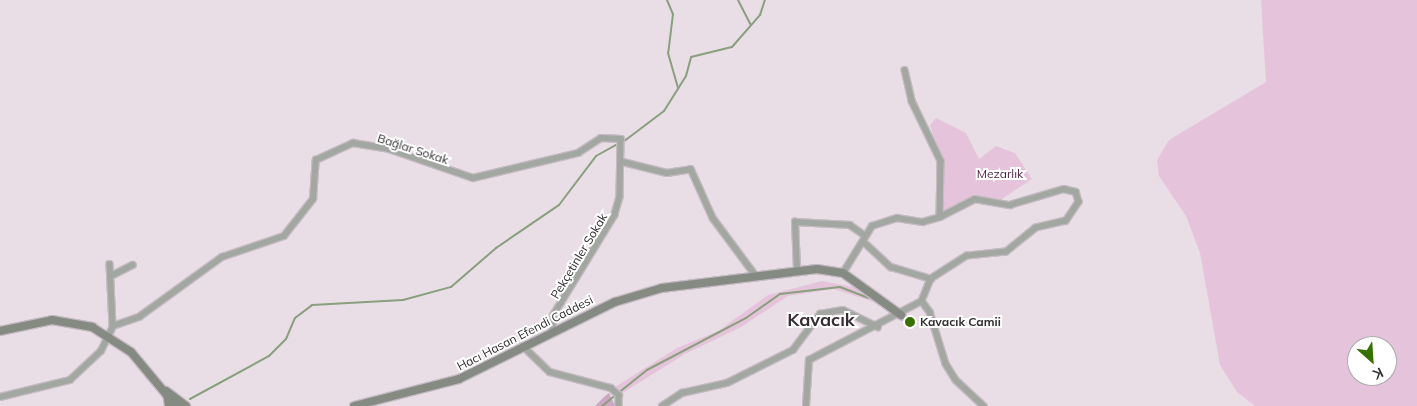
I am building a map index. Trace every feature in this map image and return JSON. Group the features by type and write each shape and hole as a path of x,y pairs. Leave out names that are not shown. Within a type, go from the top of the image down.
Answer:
{"street":[{"path":"905,70 912,101 941,161 940,218"},
{"name":"Bağlar Sokak","path":"113,326 139,317 222,257 284,236 313,199 316,160 344,144 389,149 474,178 578,153 601,138 621,139 623,162"},
{"path":"623,162 667,173 691,169 713,218 756,276"},
{"name":"Pekçetinler Sokak","path":"553,330 554,315 615,215 623,162"},
{"path":"806,406 809,360 902,315 922,301 931,280 967,256 1006,252 1036,228 1066,221 1077,206 1078,195 1064,189 1010,205 975,199 940,218 923,222 897,218 872,226 843,273 902,315"},
{"path":"797,270 795,222 850,225 891,267 931,280"},
{"path":"0,397 70,380 97,355 113,326 113,275 110,264"},
{"path":"113,275 134,265"},
{"name":"Hacı Hasan Efendi Caddesi","path":"354,406 459,379 553,330 646,291 797,270 843,273"},
{"path":"922,301 930,312 946,364 984,406"},
{"path":"662,406 682,393 720,385 793,350 820,314 843,310 878,327"},
{"path":"2,330 52,320 74,322 109,335 166,391 186,406"},
{"path":"523,346 550,372 611,388 619,395 619,406"},
{"path":"166,391 170,406"},
{"path":"166,391 176,406"}],"green space":[{"path":"1261,0 1417,0 1417,406 1255,406 1237,392 1220,365 1200,253 1186,216 1159,176 1157,160 1169,140 1266,82"},
{"name":"Mezarlık","path":"936,118 966,133 979,159 996,146 1015,153 1032,179 999,201 974,197 942,214 944,170 930,125"},
{"path":"822,281 859,288 877,303 834,289 788,296 741,327 685,354 621,394 615,387 677,348 718,331 768,295"}],"shaded area":[{"path":"609,393 615,406 595,406 605,396"}],"waterway":[{"path":"667,0 673,14 668,53 678,89"},
{"path":"738,0 750,24"},
{"path":"623,142 664,111 686,76 691,57 732,47 760,15 765,0"},
{"path":"190,399 269,356 286,339 295,318 312,305 403,300 451,287 496,248 559,205 596,156 619,143"},
{"path":"602,406 647,370 746,318 780,294 840,287 868,298"}],"place":[{"name":"Kavacık Camii","path":"910,322"}],"district":[{"name":"Kavacık","path":"821,320"}]}
